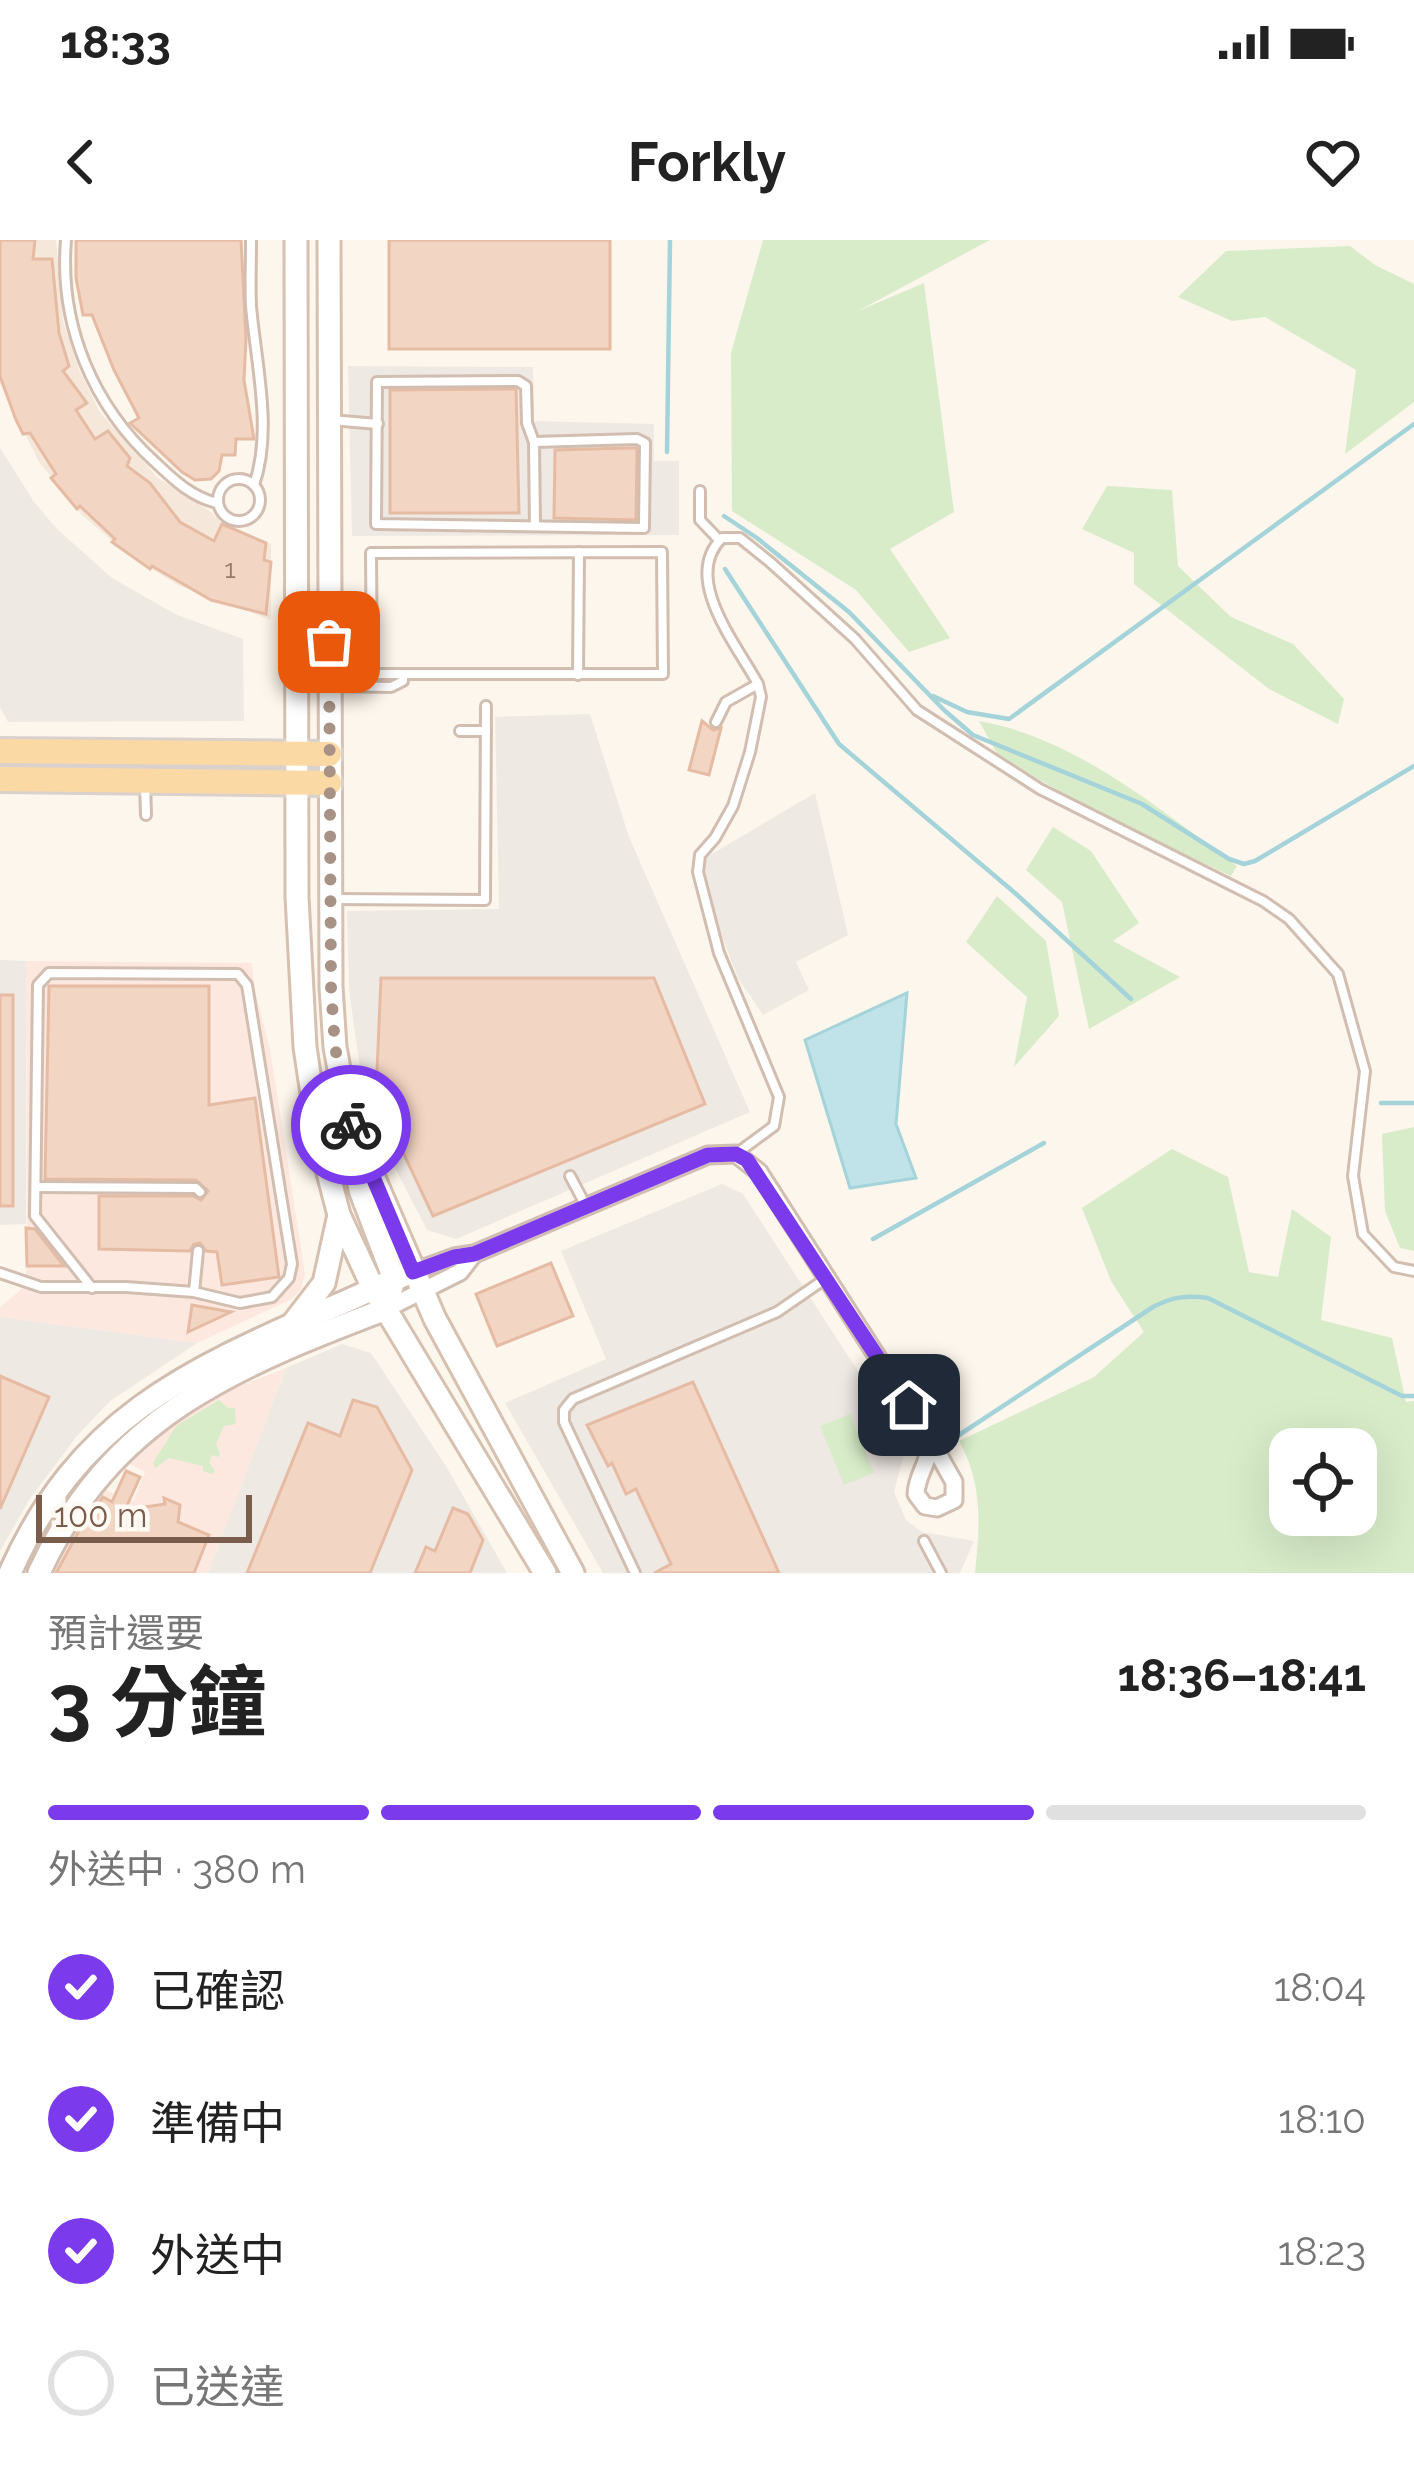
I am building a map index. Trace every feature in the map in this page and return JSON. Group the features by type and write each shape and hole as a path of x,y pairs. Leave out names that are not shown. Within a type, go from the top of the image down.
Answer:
{"main road":[{"path":"296,240 297,897 305,1047 318,1133 340,1215 400,1282 573,1573"},
{"path":"39,1573 72,1512 108,1466 169,1410 243,1369 386,1309 400,1282 348,1118 333,1023 329,240"},
{"path":"0,751 329,754"},
{"path":"0,779 329,783"},
{"path":"294,1322 324,1283 340,1215"},
{"path":"10,1573 47,1505 92,1446 119,1420 187,1375 294,1322 400,1282"},
{"path":"386,1309 545,1573"}],"street":[{"path":"386,1309 400,1282 454,1257 474,1254 708,1155 736,1154 758,1172 928,1436"}],"lane":[{"path":"66,240 67,298 74,330 100,397 119,427 200,499 217,503 230,520 244,521 259,506 254,485 261,455 251,240"},
{"path":"534,442 637,439 645,443 644,528 376,524 377,382 518,381 526,386 527,423 534,442 535,526"},
{"path":"330,420 378,424"},
{"path":"217,503 220,490 230,481 243,479 254,485"},
{"path":"700,491 700,520 719,540"},
{"path":"736,1154 774,1126 779,1097 719,953 698,872 700,855 733,806 761,697 711,598 706,571 709,550 719,540 740,538 855,640 917,710 1040,789 1263,901 1289,919 1338,974 1365,1071 1353,1176 1363,1234 1394,1267 1414,1271"},
{"path":"578,675 579,552"},
{"path":"579,552 662,552 663,674 372,674 371,553 579,552"},
{"path":"329,686 391,687 403,681 404,674"},
{"path":"716,722 725,702 758,684"},
{"path":"329,899 485,900 486,706"},
{"path":"460,731 486,730"},
{"path":"145,781 146,814"},
{"path":"0,1273 41,1287 194,1292 240,1303 272,1297 289,1277 292,1264 247,985 238,974 49,974 38,985 35,1216 92,1288"},
{"path":"570,1176 586,1207"},
{"path":"36,1187 196,1188 200,1192"},
{"path":"194,1292 198,1251"},
{"path":"635,1573 564,1422 564,1410 573,1399 777,1312 825,1279"},
{"path":"924,1541 941,1573"}],"shaded area":[{"path":"0,240 56,240 63,321 79,370 100,412 157,477 223,524 271,544 271,620 178,585 130,556 83,516 39,462 0,383"},
{"path":"348,366 533,367 534,421 654,424 654,461 679,461 679,535 352,536"},
{"path":"0,448 57,529 112,578 175,614 243,639 244,721 8,722 0,707"},
{"path":"590,714 629,837 750,1112 456,1239 427,1230 376,1131 362,1084 349,989 347,911 499,909 495,717"},
{"path":"815,793 848,935 796,962 809,990 763,1015 738,978 716,921 702,874 705,858"},
{"path":"0,960 26,961 26,1224 0,1225"},
{"path":"26,961 252,963 305,1274 292,1299 197,1343 0,1317 0,1307 23,1288 27,1266"},
{"path":"722,1184 743,1194 900,1436 905,1451 894,1492 906,1520 922,1532 974,1541 960,1573 603,1573 505,1403 606,1359 561,1251"},
{"path":"0,1317 197,1343 110,1401 29,1500 0,1551"},
{"path":"342,1344 371,1353 446,1466 507,1573 208,1573 286,1368"},
{"path":"286,1368 208,1573 47,1573 66,1533 100,1488 133,1501 145,1472 124,1461 201,1401"}],"green space":[{"path":"763,240 990,240 858,311 924,283 954,512 890,549 950,638 909,652 856,590 732,511 731,353"},
{"path":"1350,246 1414,284 1414,402 1345,454 1356,370 1265,317 1232,321 1178,297 1226,251"},
{"path":"1107,486 1172,490 1178,566 1231,617 1293,644 1344,699 1338,724 1269,689 1134,584 1134,553 1082,529"},
{"path":"979,721 1015,730 1083,759 1237,866 1231,876 1109,819 999,757"},
{"path":"1053,827 1091,851 1139,923 1113,941 1180,977 1089,1029 1062,902 1026,870"},
{"path":"997,896 1046,941 1059,1016 1014,1067 1027,997 966,942"},
{"path":"1414,1127 1414,1251 1400,1248 1385,1211 1382,1134"},
{"path":"1172,1149 1228,1177 1249,1272 1278,1277 1292,1209 1331,1237 1321,1320 1392,1338 1406,1402 1414,1401 1414,1573 975,1573 976,1489 959,1441 1094,1377 1144,1332 1111,1281 1082,1208"},
{"path":"219,1400 235,1408 236,1424 224,1426 216,1444 219,1457 212,1455 209,1462 215,1471 211,1474 203,1466 169,1458 155,1468 153,1463 176,1426"},
{"path":"850,1414 874,1473 844,1485 820,1426"}],"water":[{"path":"907,993 896,1124 916,1178 850,1188 805,1040"}],"building":[{"path":"0,240 35,240 33,259 52,259 59,333 69,366 63,371 87,403 76,410 95,439 108,431 130,458 127,466 150,483 180,522 214,541 222,524 266,543 264,560 271,562 266,614 211,600 150,569 112,542 115,539 80,506 77,509 51,478 56,474 30,433 23,434 0,376"},
{"path":"76,240 241,240 244,380 254,439 236,439 235,455 222,455 219,471 211,479 195,480 182,472 130,423 139,418 92,315 83,315"},
{"path":"389,240 610,240 610,349 389,349"},
{"path":"516,389 519,513 390,513 390,390"},
{"path":"637,448 636,520 554,518 555,450"},
{"path":"702,721 713,730 721,728 709,775 689,770"},
{"path":"381,978 654,978 705,1104 433,1216 376,1095"},
{"path":"49,986 209,986 209,1105 255,1098 279,1277 222,1285 217,1252 206,1251 200,1243 190,1251 99,1249 99,1196 193,1196 201,1200 208,1191 196,1180 45,1179"},
{"path":"0,995 13,995 13,1206 0,1206"},
{"path":"26,1228 35,1229 64,1266 27,1266"},
{"path":"551,1263 573,1316 497,1346 476,1294"},
{"path":"192,1305 231,1312 188,1332"},
{"path":"0,1376 49,1397 0,1509"},
{"path":"693,1382 779,1573 654,1573 671,1564 636,1489 626,1494 587,1425"},
{"path":"353,1400 377,1407 412,1470 370,1573 247,1573 308,1423 340,1436"},
{"path":"126,1471 140,1477 125,1510 165,1504 164,1498 180,1505 178,1522 209,1535 194,1573 56,1573 103,1497 112,1502"},
{"path":"453,1508 468,1514 483,1540 470,1573 415,1573 426,1547 435,1551"}],"waterway":[{"path":"667,452 670,240"},
{"path":"933,696 967,712 1009,719 1414,424"},
{"path":"724,516 849,612 973,735 1142,804 1229,859 1244,864 1255,861 1414,766"},
{"path":"725,569 839,744 1131,999"},
{"path":"1381,1103 1414,1103"},
{"path":"873,1239 1044,1143"},
{"path":"956,1437 1153,1307 1186,1297 1208,1298 1402,1396 1414,1396"}],"way so far":[{"path":"329,642 331,987 335,1047 351,1125"}],"route":[{"path":"351,1125 413,1272 474,1254 708,1155 736,1154 758,1172 909,1405"}]}
